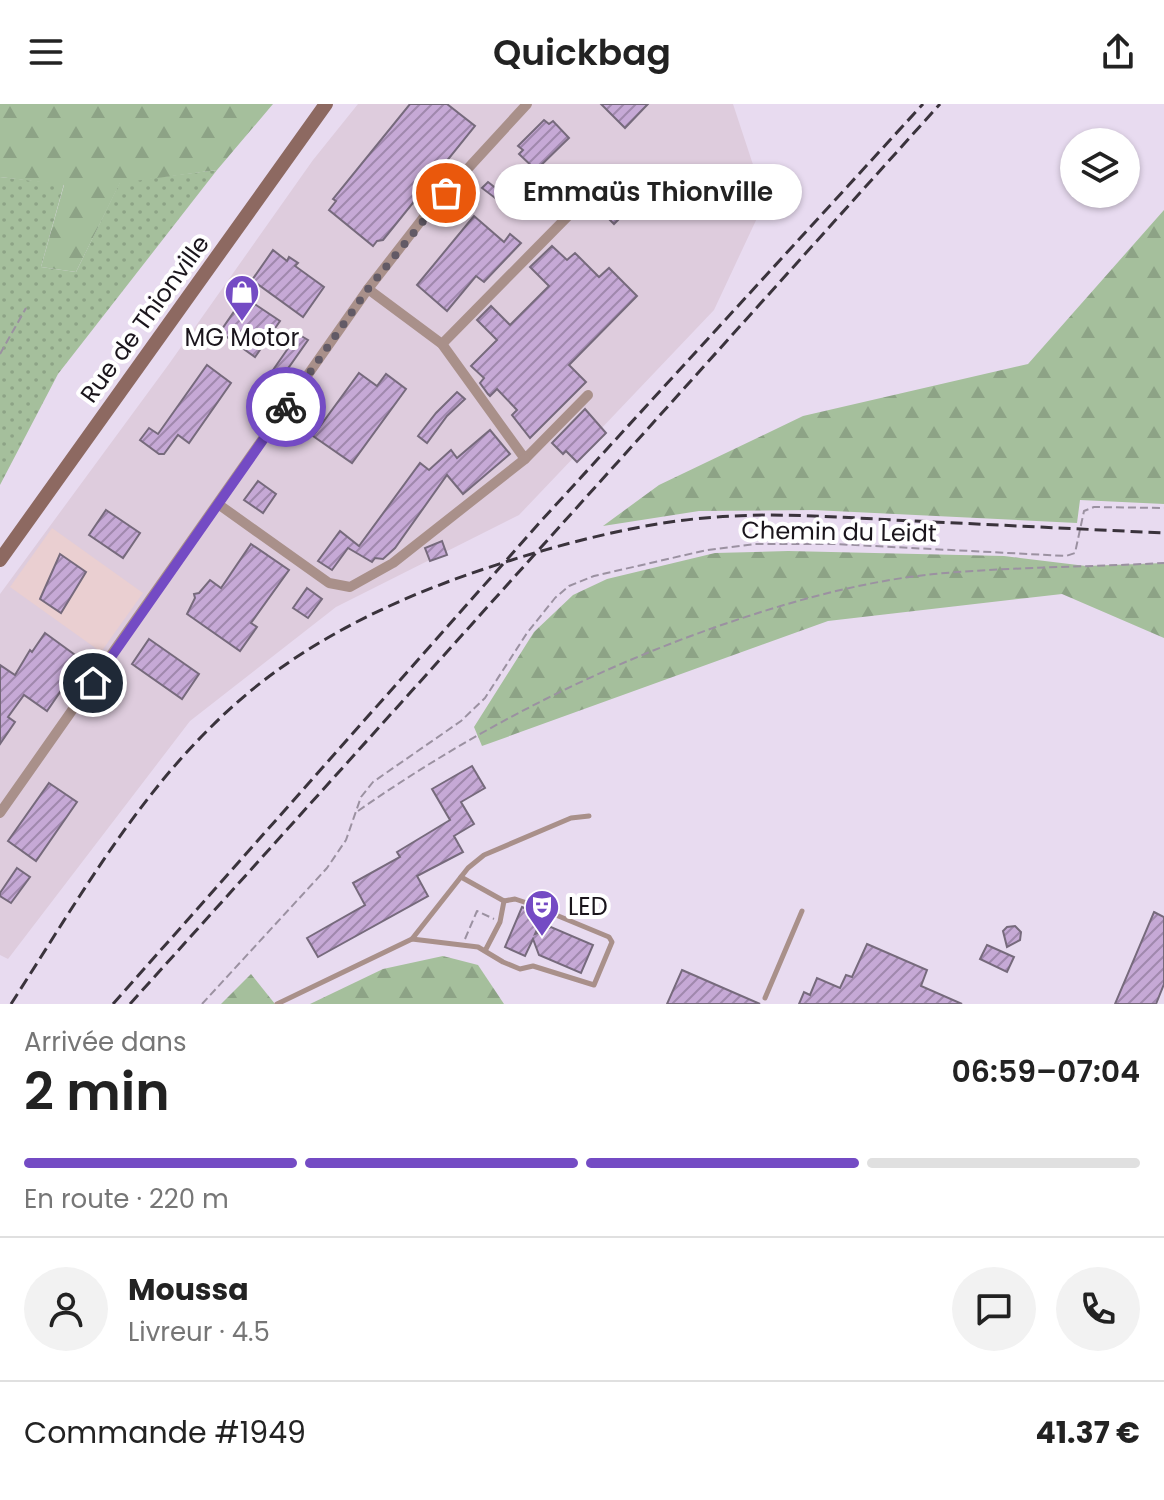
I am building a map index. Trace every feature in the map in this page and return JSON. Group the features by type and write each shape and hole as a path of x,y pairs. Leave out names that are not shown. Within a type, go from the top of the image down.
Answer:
{"main road":[{"name":"Rue de Thionville","path":"0,560 326,104"}],"street":[{"path":"0,813 368,289 427,213 527,104"},
{"path":"442,344 574,210"},
{"path":"368,289 442,344 525,459"},
{"path":"218,504 329,583 350,587 393,563 525,459 588,395"}],"lane":[{"path":"277,1004 412,939 461,877 484,855 571,818 589,816"},
{"path":"412,939 486,949 503,962 520,969 533,966 594,985 612,942 609,937 527,903 515,899 504,901 461,877"},
{"path":"486,949 500,922 504,901"},
{"path":"765,998 802,911"}],"path":[{"path":"0,354 26,308"},
{"name":"Chemin du Leidt","path":"202,1004 327,868 346,840 361,797 373,782 461,721 485,698 546,608 562,591 577,582 707,550 755,544 835,544 1066,556 1075,553 1084,511 1094,507 1164,508"},
{"path":"356,813 441,757 584,678 694,633 795,601 933,574 1164,563"},
{"path":"462,944 477,911 500,922"}],"shaded area":[{"path":"358,104 733,104 765,201 714,310 519,515 336,607 190,721 8,959 0,955 0,594 169,364 313,160"},
{"path":"52,528 143,593 101,652 10,587"}],"green space":[{"path":"0,104 273,104 217,170 120,183 76,272 41,267 64,185 0,177"},
{"path":"217,170 58,374 0,485 0,177 64,184 41,267 76,272 120,182"},
{"path":"1164,210 1164,504 1080,500 1077,523 813,510 699,511 603,526 659,485 803,416 1028,364"},
{"path":"788,551 1004,556 1086,566 1164,563 1164,638 1062,594 828,621 482,746 474,727 534,632 573,595 607,579 715,553"},
{"path":"443,956 478,965 504,1004 310,1004 383,969"},
{"path":"251,974 275,1004 221,1004"}],"building":[{"path":"410,104 447,104 475,126 383,240 373,246 329,210 336,201 333,199"},
{"path":"601,104 648,104 625,128"},
{"path":"544,120 549,124 553,121 569,138 536,170 519,154 523,150 518,146"},
{"path":"488,182 512,201 507,207 482,188"},
{"path":"604,182 630,208 614,224 588,198"},
{"path":"474,216 504,242 510,234 521,243 484,282 476,276 447,311 417,285"},
{"path":"552,246 567,260 575,253 599,277 609,268 637,296 569,365 586,382 530,438 512,415 517,410 497,389 490,396 480,383 484,378 471,366 497,340 477,320 491,306 510,325 549,286 530,267"},
{"path":"273,250 287,261 289,257 298,263 295,266 324,287 303,317 252,280"},
{"path":"244,297 280,321 255,357 220,332"},
{"path":"298,334 308,340 282,377 273,370"},
{"path":"207,365 231,383 189,443 178,435 164,454 159,454 140,440 149,428 158,434"},
{"path":"359,373 377,386 386,374 406,389 352,463 313,436"},
{"path":"457,392 465,399 447,416 427,443 418,436"},
{"path":"585,409 606,433 577,462 552,443"},
{"path":"490,430 510,454 463,494 447,475 395,548 383,559 375,558 372,562 348,548 332,570 318,561 340,531 359,546 420,463 429,470 451,450 457,458"},
{"path":"258,481 276,494 263,513 244,500"},
{"path":"106,510 140,533 123,558 89,535"},
{"path":"442,541 447,555 430,561 425,548"},
{"path":"251,544 289,570 251,623 257,627 240,651 187,614 194,594 199,593 210,580 221,588"},
{"path":"60,554 86,572 61,613 40,599"},
{"path":"307,588 322,599 308,618 293,608"},
{"path":"45,633 82,660 47,711 24,695 8,717 15,722 0,744 0,665 15,675"},
{"path":"149,639 199,674 182,699 132,664"},
{"path":"472,766 485,788 461,802 474,824 454,836 463,852 417,876 428,896 318,957 307,938 365,905 353,883 400,857 397,852 450,820 432,789"},
{"path":"49,783 77,802 36,861 8,841"},
{"path":"17,868 30,877 11,903 0,893"},
{"name":"LED","path":"522,907 543,916 535,934 551,927 593,945 581,973 539,955 533,939 525,956 505,947"},
{"path":"1154,912 1164,917 1164,984 1156,1004 1115,1004"},
{"path":"1015,926 1021,932 1020,940 1007,947 1003,931"},
{"path":"867,944 927,970 921,986 962,1004 799,1004 804,992 810,995 817,978 840,988 846,975 852,977"},
{"path":"987,945 1014,957 1007,972 980,959"},
{"path":"682,970 760,1004 667,1004"}],"railway":[{"path":"113,1004 541,521 923,104"},
{"path":"130,1004 940,104"},
{"path":"11,1004 129,823 183,756 213,725 285,665 324,640 407,598 494,566 582,540 650,525 717,517 816,516 1164,533"}],"way so far":[{"path":"286,407 368,289 446,193"}],"place":[{"name":"Emmaüs Thionville","path":"446,193"},
{"name":"MG Motor","path":"242,323"},
{"name":"LED","path":"542,938"}],"route":[{"path":"93,683 286,407"}]}
